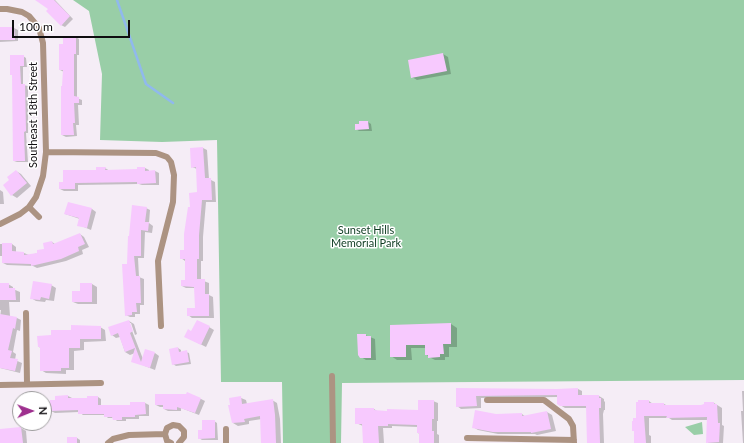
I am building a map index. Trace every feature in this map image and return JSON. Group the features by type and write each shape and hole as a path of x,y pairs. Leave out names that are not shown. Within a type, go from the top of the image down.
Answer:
{"street":[{"name":"Southeast 18th Street","path":"0,10 8,9 22,12 29,16 39,28 43,43 46,152 41,186 36,197 28,207 12,220 0,224"},
{"path":"46,152 156,153 167,156 173,167 173,202 158,261 161,326"},
{"path":"28,207 39,217"},
{"path":"26,313 27,384"},
{"path":"332,376 333,443"},
{"path":"0,384 101,383"},
{"path":"466,438 574,441 573,426 569,419 544,400 487,400"},
{"path":"171,443 167,441 165,434 170,426 173,425 180,426 184,431 182,440 179,443"},
{"path":"226,429 226,443"},
{"path":"108,443 113,439 129,435 165,434"}],"green space":[{"name":"Sunset Hills Memorial Park","path":"73,0 744,0 744,380 342,383 341,443 283,443 282,382 221,382 217,140 162,142 100,140 102,74 89,11"},
{"path":"702,422 703,434 694,435 685,427"}],"building":[{"path":"35,0 54,0 70,16 61,26 46,11 48,9"},
{"path":"0,27 14,27 15,40 0,40"},
{"path":"63,36 76,36 76,54 74,54 74,96 79,97 79,103 74,103 74,135 61,135 61,86 63,70 59,70 59,44 63,44"},
{"path":"443,53 447,71 411,78 408,60"},
{"path":"10,55 24,55 24,66 20,66 21,84 25,84 25,161 13,161 12,75 10,75"},
{"path":"359,121 368,121 369,129 355,130 355,124 359,124"},
{"path":"203,147 205,178 211,178 212,200 202,200 199,235 199,259 197,259 197,279 205,279 205,294 209,294 209,316 187,316 187,308 195,308 194,287 181,286 181,280 185,280 185,259 180,259 180,250 184,250 184,234 188,207 190,207 189,193 197,192 196,167 191,168 190,148"},
{"path":"96,167 106,167 105,170 137,169 137,167 145,167 145,171 155,170 156,183 75,183 75,189 59,189 59,182 63,182 63,170 96,170"},
{"path":"16,170 27,183 11,196 3,185 9,180 7,177"},
{"path":"68,202 92,208 87,228 77,226 79,218 64,214"},
{"path":"132,205 147,207 145,222 149,222 148,231 141,230 141,256 134,256 136,276 140,276 141,303 136,303 137,312 132,312 132,315 125,316 122,264 127,264 128,236"},
{"path":"80,233 85,244 78,247 79,251 61,259 31,266 31,264 2,263 2,243 12,243 12,251 24,252 24,255 37,253 37,250 44,249 43,243 52,241 53,244"},
{"path":"33,281 52,284 49,299 41,297 40,300 30,299"},
{"path":"0,283 9,283 9,288 15,288 16,300 0,300"},
{"path":"80,283 92,283 92,302 72,302 72,291 80,291"},
{"path":"0,314 17,317 15,329 13,328 8,350 12,351 10,358 18,359 15,371 0,368"},
{"path":"129,320 133,331 130,333 141,362 145,349 155,352 150,368 131,362 135,348 125,352 118,333 111,336 108,327"},
{"path":"197,320 210,326 201,345 184,337 188,329 191,331"},
{"path":"451,323 451,344 443,344 444,354 440,354 440,357 428,358 428,355 425,355 425,345 406,345 406,357 390,357 390,325"},
{"path":"71,325 101,326 101,339 80,339 80,348 69,348 69,368 61,368 61,371 40,371 40,347 38,347 37,336 51,335 51,330 71,330"},
{"path":"357,334 366,334 366,336 371,336 371,358 360,358 358,355"},
{"path":"178,347 179,352 187,350 189,362 172,365 169,349"},
{"path":"456,388 578,388 578,395 599,395 599,398 601,398 601,408 599,408 600,443 587,443 586,406 560,406 557,404 557,395 476,396 477,406 456,407"},
{"path":"187,392 201,398 195,413 177,407 177,410 163,409 163,405 155,405 155,394 186,394"},
{"path":"68,395 68,398 87,398 87,396 98,396 98,405 130,405 130,402 145,402 146,414 135,415 135,417 122,417 122,420 113,420 112,417 104,417 104,414 78,414 78,410 52,411 52,400 55,400 55,396"},
{"path":"241,396 242,404 273,399 276,443 261,443 260,416 244,419 245,422 232,423 228,405 230,405 229,398"},
{"path":"418,400 434,400 434,419 432,419 432,431 434,431 434,443 419,443 417,425 388,424 388,426 378,426 379,443 363,443 362,424 355,424 355,408 374,408 374,410 387,411 387,409 418,410"},
{"path":"638,400 649,400 649,403 664,403 664,405 701,405 704,404 704,402 714,402 714,404 717,404 718,423 720,423 719,442 706,443 707,417 666,418 667,416 644,416 646,443 634,443 632,421 633,418 636,418 636,402 638,402"},
{"path":"475,410 496,414 522,413 522,416 547,411 551,429 531,433 493,432 472,428"},
{"path":"202,420 215,420 215,438 198,439 198,430 202,430"},
{"path":"12,428 12,431 22,431 23,443 0,443 0,429"},
{"path":"67,437 77,437 77,443 67,443"}],"waterway":[{"path":"117,0 146,84 173,103"}]}
